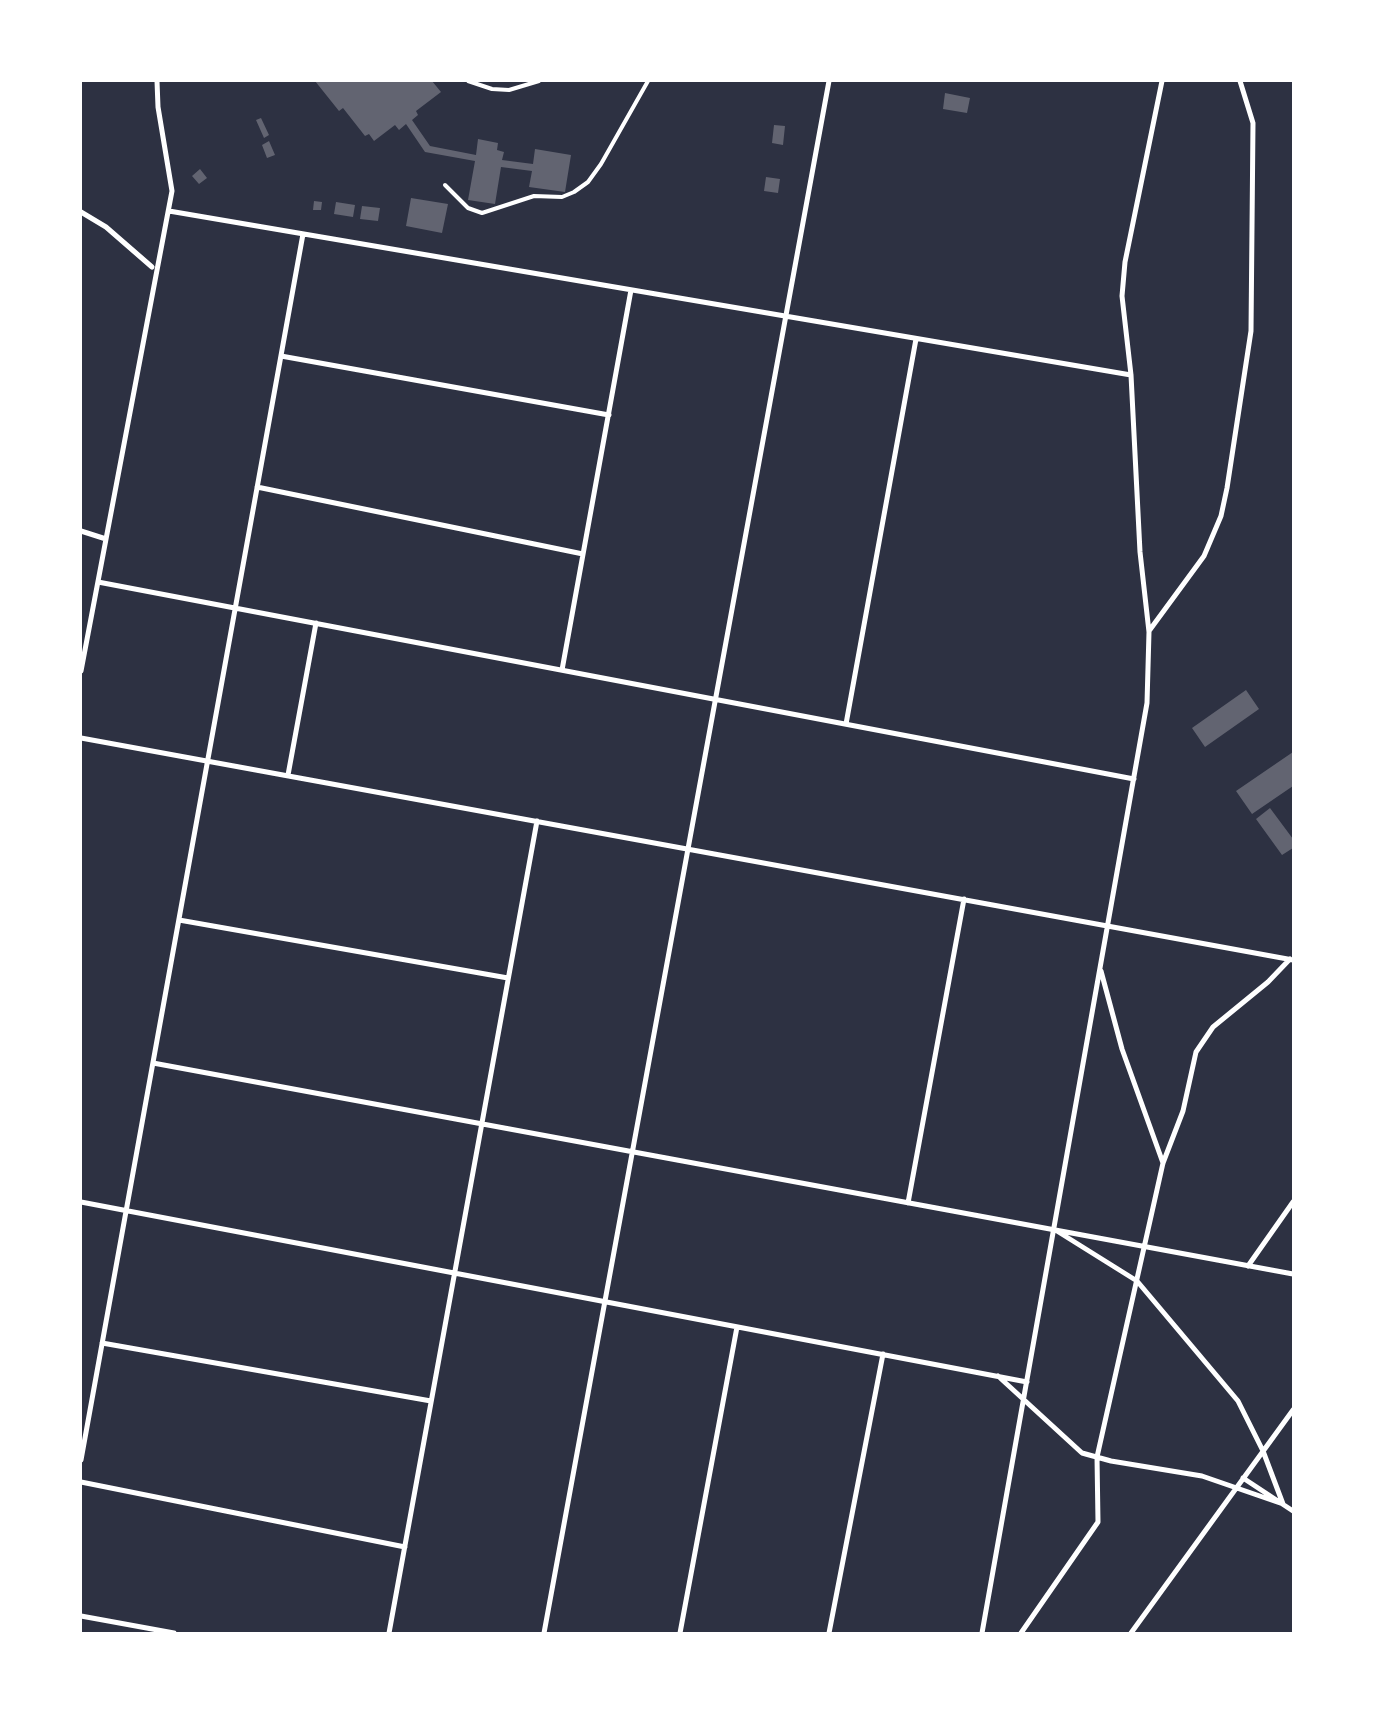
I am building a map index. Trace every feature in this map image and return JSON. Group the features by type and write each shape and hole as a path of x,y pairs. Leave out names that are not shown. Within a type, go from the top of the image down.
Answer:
{"street":[{"path":"81,671 172,191 158,107 157,81"},
{"path":"544,1633 829,81"},
{"path":"982,1633 1147,703 1149,632 1140,552 1131,375 1122,296 1125,262 1162,81"},
{"path":"1149,632 1204,556 1221,516 1227,488 1251,331 1253,124 1240,81"},
{"path":"169,211 1131,375"},
{"path":"81,212 106,227 152,267"},
{"path":"81,1460 303,234"},
{"path":"562,670 632,290"},
{"path":"846,724 916,339"},
{"path":"281,356 608,415"},
{"path":"257,487 583,554"},
{"path":"81,531 106,539"},
{"path":"98,582 1134,779"},
{"path":"288,775 316,623"},
{"path":"81,738 1292,959"},
{"path":"389,1633 537,821"},
{"path":"908,1202 964,900"},
{"path":"179,920 508,978"},
{"path":"1021,1633 1098,1522 1097,1457 1163,1163 1183,1111 1196,1052 1213,1027 1268,982 1292,959"},
{"path":"1100,970 1122,1049 1163,1163"},
{"path":"153,1063 1293,1274"},
{"path":"81,1202 1027,1382"},
{"path":"1248,1266 1293,1202"},
{"path":"1054,1230 1137,1281 1238,1401 1263,1451 1283,1504"},
{"path":"680,1633 737,1327"},
{"path":"102,1343 431,1401"},
{"path":"829,1633 883,1354"},
{"path":"998,1376 1082,1453 1202,1476 1283,1504"},
{"path":"1131,1633 1293,1410"},
{"path":"1244,1478 1293,1511"},
{"path":"81,1482 404,1547"},
{"path":"81,1616 174,1633"}],"lane":[{"path":"468,81 492,89 509,90 539,81"},
{"path":"446,186 468,208 482,213 534,196 562,197 574,192 588,182 601,164 648,81"}],"building":[{"path":"315,81 432,81 441,92 416,111 418,115 412,120 430,146 476,155 478,139 498,143 497,150 504,152 502,160 533,164 535,149 571,155 565,192 529,187 532,171 501,167 495,204 468,200 475,161 425,152 406,124 399,130 395,125 374,141 369,134 365,136 343,108 339,111"},
{"path":"945,93 970,98 967,113 943,109"},
{"path":"261,118 269,135 264,138 256,120"},
{"path":"774,125 785,126 783,145 772,143"},
{"path":"269,141 275,155 267,158 262,145"},
{"path":"200,169 207,178 199,184 192,176"},
{"path":"766,177 780,179 778,193 764,191"},
{"path":"411,198 448,204 442,233 406,226"},
{"path":"314,201 322,202 321,210 313,210"},
{"path":"336,202 355,205 353,217 334,214"},
{"path":"362,206 380,208 378,221 360,219"},
{"path":"1246,690 1259,709 1205,747 1192,728"},
{"path":"1293,752 1293,786 1252,814 1236,791"},
{"path":"1270,808 1293,839 1293,848 1282,855 1256,819"}]}
